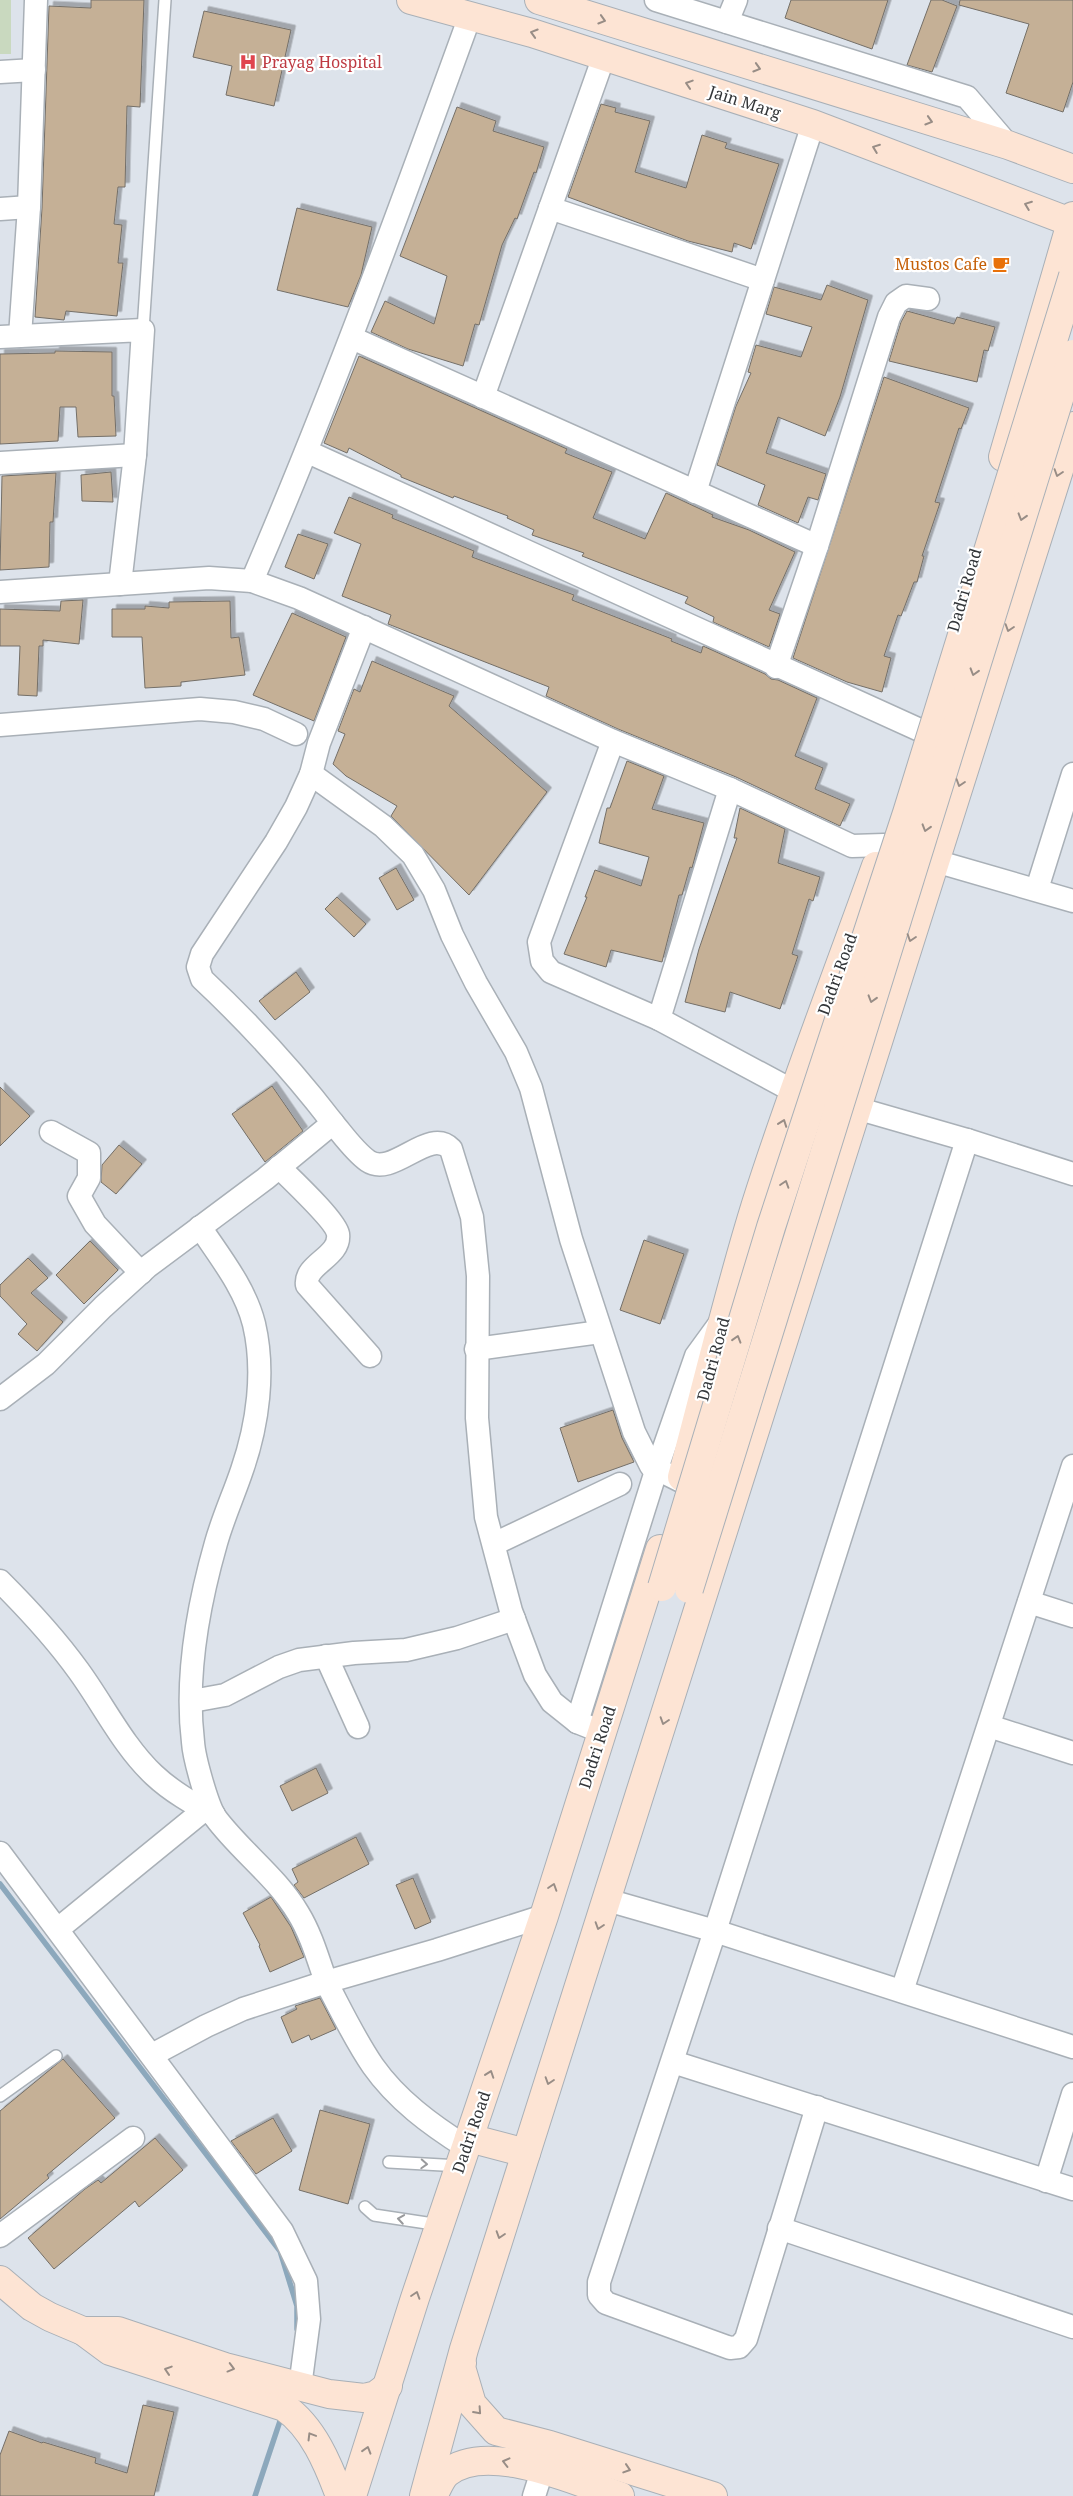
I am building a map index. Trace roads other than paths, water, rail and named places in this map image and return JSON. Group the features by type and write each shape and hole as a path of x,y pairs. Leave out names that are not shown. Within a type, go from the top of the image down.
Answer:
{"street":[{"path":"36,0 28,207 10,337 143,330 134,455 120,584"},
{"name":"Jain Marg","path":"411,0 604,56 813,124 1072,220"},
{"path":"539,0 1008,145 1073,169"},
{"path":"656,0 967,97 1008,145"},
{"path":"728,22 736,0"},
{"path":"252,581 308,452 352,338 470,16"},
{"path":"483,397 604,56"},
{"path":"0,72 34,70"},
{"path":"695,492 813,124"},
{"path":"0,209 28,207"},
{"path":"550,208 763,280"},
{"name":"Dadri Road","path":"352,2496 440,2225 544,1916 623,1667 681,1481 722,1320 756,1205 794,1092 884,845 922,732 1072,220"},
{"path":"679,1674 668,1655 675,1588 771,1227 907,814 1073,276"},
{"path":"776,667 817,546 890,317 896,303 906,296 928,299"},
{"path":"352,338 817,546"},
{"path":"623,1667 643,1650 675,1588 1073,354"},
{"path":"1024,386 1073,405"},
{"path":"424,2496 464,2349 1073,426"},
{"path":"308,452 922,732"},
{"path":"0,463 134,455"},
{"path":"0,592 209,578 252,581 299,598 613,741 730,789 852,846 884,845"},
{"path":"364,628 319,743 311,774 276,842 202,954 198,967 202,979 265,1041 298,1078 333,1124 368,1161 377,1165 388,1164 430,1144 439,1143 451,1149 472,1217 478,1276 476,1349 479,1438 486,1517 514,1619 539,1682 552,1702 577,1722 602,1732"},
{"path":"0,725 200,709 234,712 264,719 296,734"},
{"path":"613,741 539,942 542,961 552,972 659,1019 794,1092 967,1140 1073,1174"},
{"path":"311,774 383,826 413,854 434,890 456,943 516,1052 530,1088 544,1133 556,1188 600,1332 634,1432 647,1461 656,1471 681,1481"},
{"path":"1037,889 1073,774"},
{"path":"659,1019 730,789"},
{"path":"936,861 1073,901"},
{"path":"0,1399 46,1364 103,1306 140,1272 333,1124"},
{"path":"51,1132 89,1153 89,1178 79,1196 95,1224 140,1272"},
{"path":"817,2108 746,2339 739,2347 730,2348 606,2303 599,2295 599,2282 673,2062 967,1140"},
{"path":"279,1167 331,1221 338,1233 337,1243 332,1252 309,1274 308,1285 370,1356"},
{"path":"200,1227 236,1280 254,1323 260,1365 254,1422 243,1468 216,1541 200,1606 192,1662 193,1743 209,1813"},
{"path":"741,1258 806,1274"},
{"path":"577,1722 656,1471 696,1356 722,1320"},
{"path":"476,1349 600,1332"},
{"path":"902,1991 1073,1466"},
{"path":"494,1544 620,1484"},
{"path":"0,1581 42,1625 78,1670 127,1742 154,1775 182,1797 209,1813 278,1885 299,1914 326,1982 350,2027 374,2067 404,2101 465,2150 526,2153"},
{"path":"1029,1602 1073,1616"},
{"path":"192,1701 225,1695 279,1667 326,1656 406,1650 457,1638 514,1619"},
{"path":"326,1656 358,1727"},
{"path":"989,1726 1073,1753"},
{"path":"58,1929 209,1813"},
{"path":"0,1853 282,2231 306,2281 309,2319 300,2387"},
{"path":"607,1900 715,1930 1073,2047"},
{"path":"152,2055 206,2026 243,2009 544,1916"},
{"path":"673,2062 1073,2189"},
{"path":"1046,2180 1073,2094"},
{"path":"0,2236 133,2138"},
{"path":"779,2228 1073,2327"},
{"path":"0,2280 44,2314 83,2331 110,2351 284,2406 297,2416 308,2430 324,2457 340,2496"},
{"path":"83,2331 118,2331 225,2367 329,2394 364,2398 376,2395 388,2386"},
{"path":"464,2349 461,2367 472,2404 496,2431 550,2444 713,2496"},
{"path":"433,2496 446,2474 466,2463 498,2460 538,2483 620,2496"}],"lane":[{"path":"143,330 165,0"},
{"path":"0,2096 56,2056"},
{"path":"389,2162 465,2150"},
{"path":"365,2207 374,2215 440,2225"}],"waterway":[{"path":"0,1884 280,2251 297,2306 297,2329"},
{"path":"255,2496 280,2421"}],"place":[{"name":"Prayag Hospital","path":"248,62"},
{"name":"Mustos Cafe","path":"1001,264"}]}
